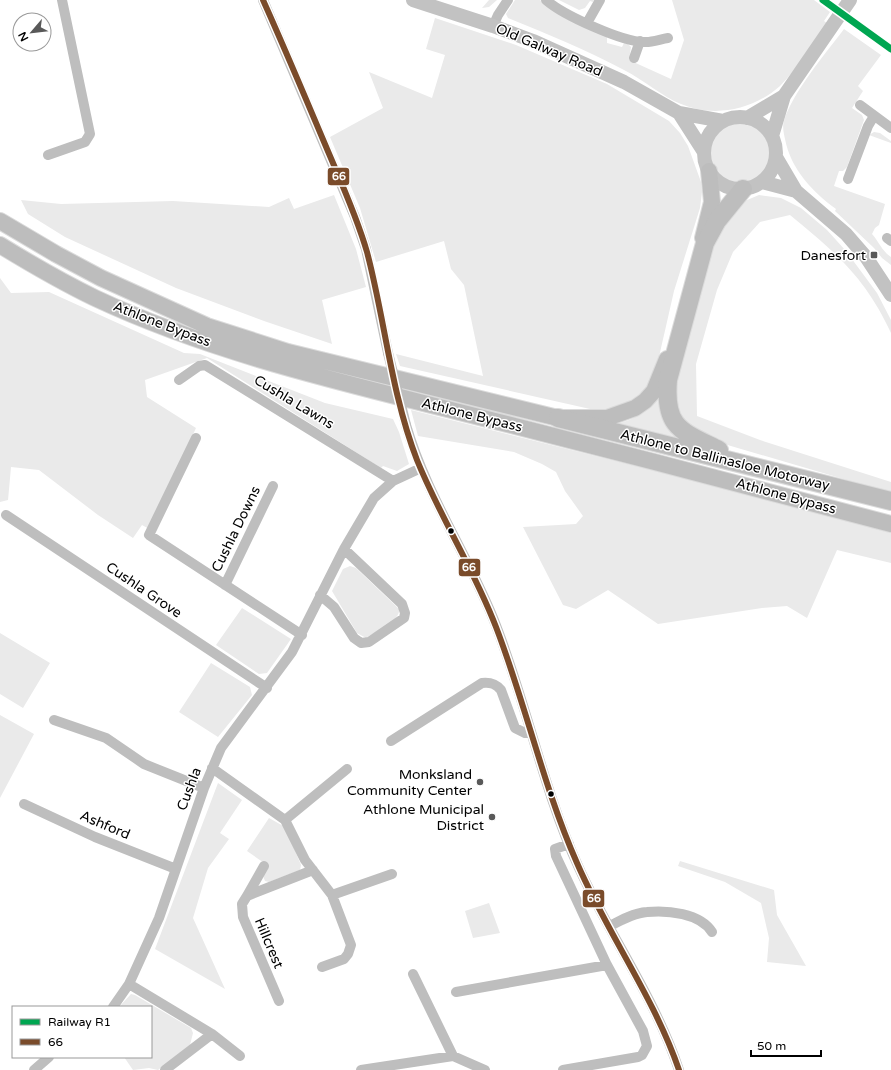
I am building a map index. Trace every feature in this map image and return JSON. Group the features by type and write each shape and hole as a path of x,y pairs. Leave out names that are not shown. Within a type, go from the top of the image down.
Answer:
{"highway":[{"name":"Athlone Bypass","path":"0,220 56,254 101,278 207,326 288,352 558,418 613,416 635,408 645,401 654,391 666,362 708,221 712,202 709,171"},
{"path":"743,189 717,221 705,243 668,380 666,400 676,425 684,432 743,463"},
{"name":"Athlone Bypass","path":"0,246 95,298 127,312 238,353 356,386 891,524"},
{"name":"Athlone to Ballinasloe Motorway","path":"558,418 891,501"}],"main road":[{"name":"Old Galway Road","path":"413,0 493,26 533,41 596,68 679,113"},
{"path":"850,0 784,96 772,136 776,157 796,191 846,234 888,282 891,295"},
{"path":"747,118 784,96"},
{"path":"679,113 723,121"},
{"path":"679,113 704,152 709,171 719,182 730,188 743,189 762,182 772,169 776,157"},
{"path":"704,152 708,137 715,127 730,118 747,118 758,122 772,136"},
{"path":"762,182 796,191"}],"street":[{"path":"48,155 85,142 90,134 62,0"},
{"path":"263,0 357,223 368,256 388,353 406,425 421,468 493,618 569,844 580,870 658,1019 679,1070"},
{"path":"493,26 508,0"},
{"path":"546,0 552,5 587,24 602,30 646,42 668,38"},
{"path":"587,24 600,0"},
{"path":"634,58 640,41"},
{"path":"860,105 891,128"},
{"path":"848,179 868,126 874,116"},
{"name":"Cushla Lawns","path":"179,380 199,366 205,365 393,481"},
{"name":"Cushla Downs","path":"196,438 144,532 302,635"},
{"name":"Cushla","path":"114,1006 129,984 159,918 204,788 221,748 289,658 302,635 344,549 374,498 393,481 421,468"},
{"name":"Cushla Downs","path":"225,585 273,486"},
{"name":"Cushla Grove","path":"6,515 267,688"},
{"path":"320,596 334,608 354,638 361,643 369,642 404,618 405,612 402,604 344,549"},
{"path":"391,740 482,683 488,682 497,685 501,690 515,728 524,733 531,732"},
{"path":"54,720 106,738 144,764 204,788"},
{"path":"212,768 285,820 313,870 332,895 351,945 348,954 344,959 322,967"},
{"path":"285,820 347,769"},
{"name":"Ashford","path":"24,804 95,837 176,869"},
{"path":"563,1070 638,1057 642,1055 647,1046 646,1037 607,965 556,856 555,849 569,844"},
{"name":"Hillcrest","path":"264,866 242,904 243,917 279,1001"},
{"path":"247,896 313,870"},
{"path":"332,895 392,874"},
{"path":"610,926 630,916 647,912 686,914 708,925 712,932"},
{"path":"456,992 607,965"},
{"path":"412,974 453,1056"},
{"path":"129,984 212,1034 240,1056"},
{"path":"165,1070 212,1034"},
{"path":"361,1070 453,1056 485,1070"},
{"path":"34,1070 48,1058"}],"shaded area":[{"path":"489,0 497,0 489,7 482,8"},
{"path":"515,0 540,0 550,8 607,36 607,43 622,47 625,41 631,47 629,60 671,79 684,40 672,0 814,0 830,12 824,21 827,23 799,64 780,86 758,101 746,106 720,111 694,108 674,101 631,74 596,56 567,42 508,18 506,14"},
{"path":"559,0 594,0 593,2 590,1 585,8 579,10"},
{"path":"435,18 516,45 607,84 669,121 680,133 688,146 701,182 702,192 700,208 674,291 656,370 642,397 614,411 599,411 400,366 396,354 483,376 464,285 451,269 444,241 376,262 360,208 330,137 383,108 369,72 432,98 445,55 426,49"},
{"path":"844,29 881,55 858,86 863,91 852,108 862,115 864,120 847,167 843,171 839,171 834,186 885,204 879,225 875,228 872,234 891,257 891,265 882,258 874,248 835,211 836,209 811,188 792,161 784,135 783,123 794,98"},
{"path":"739,123 751,125 761,132 768,142 770,154 768,166 761,176 751,183 739,185 727,183 717,176 710,166 708,154 710,142 717,132 727,125"},
{"path":"874,132 880,133 891,141 891,143 869,135"},
{"path":"334,195 356,249 366,287 322,300 332,344 264,321 176,288 65,237 28,214 21,200 61,204 173,201 269,207 289,198 294,209"},
{"path":"759,195 781,198 801,208 827,230 846,251 877,293 891,320 891,333 871,296 860,281 822,242 790,215 760,222 733,252 717,290 696,364 697,416 760,440 891,482 891,493 697,436 681,421 675,394 681,354 712,239 740,203"},
{"path":"0,278 11,293 49,292 184,353 200,354 325,403 393,419 399,432 409,464 397,471 383,466 381,468 207,358 145,380 147,397 196,428 149,529 142,525 133,538 98,515 39,470 11,467 8,500 0,502"},
{"path":"663,388 672,431 681,441 616,424 632,419 644,411 649,407"},
{"path":"411,410 780,502 891,533 891,563 837,550 807,618 787,606 762,608 658,624 608,590 576,609 563,605 523,527 576,524 583,516 565,491 556,472 542,464 514,452 418,436"},
{"path":"350,566 356,568 399,609 399,613 392,622 366,638 357,633 332,591 343,569"},
{"path":"242,608 291,639 267,673 259,674 216,645"},
{"path":"0,633 50,663 23,708 0,694"},
{"path":"211,663 250,687 252,695 218,737 179,712"},
{"path":"0,715 34,734 0,798"},
{"path":"218,783 242,800 220,833 229,839 208,868 193,918 225,989 155,949"},
{"path":"269,818 285,827 301,865 300,870 269,882 265,881 263,876 267,865 247,851"},
{"path":"680,861 774,890 777,915 806,966 767,962 769,938 761,903 725,882 678,866"},
{"path":"489,903 500,933 473,938 465,911"},
{"path":"131,994 135,995 191,1028 193,1033 190,1045 158,1070 149,1068 133,1070 125,1058 152,1058 152,1006 120,1006"}],"rail line":[{"name":"R1","path":"823,0 891,49"}],"transit line":[{"name":"66","path":"263,0 354,213 363,239 373,278 394,383 408,435 417,460 436,502 478,584 496,627 517,686 554,805 577,863 602,915 657,1017 679,1070"}],"place":[{"name":"Danesfort","path":"874,255"},
{"name":"Monksland Community Center","path":"480,782"},
{"name":"Athlone Municipal District","path":"492,817"}]}
